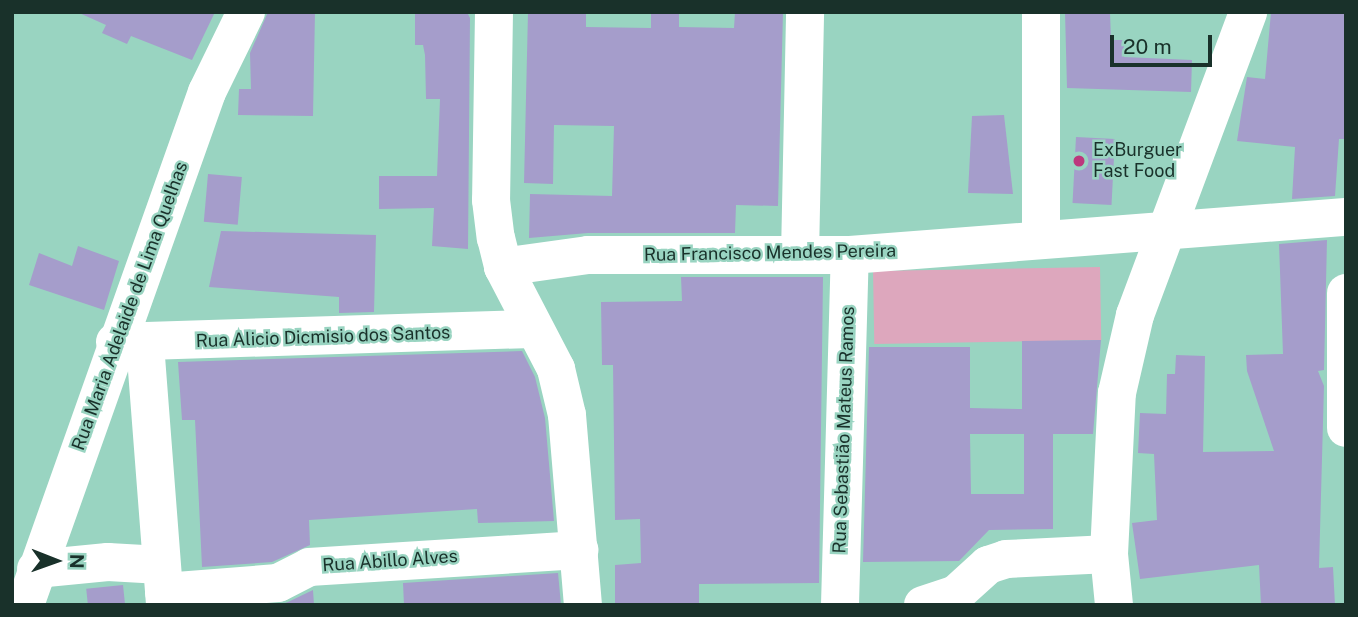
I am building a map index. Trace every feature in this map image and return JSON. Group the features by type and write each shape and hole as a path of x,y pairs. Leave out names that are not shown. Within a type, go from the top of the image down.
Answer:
{"street":[{"name":"Rua Maria Adelaide de Lima Quelhas","path":"25,605 36,569 130,343 207,92 246,12"},
{"path":"494,12 491,200 503,267 532,329 556,369 567,415 583,605"},
{"path":"800,255 805,12"},
{"path":"1041,12 1041,240"},
{"path":"1114,605 1109,554 1116,393 1135,315 1164,231 1248,12"},
{"name":"Rua Francisco Mendes Pereira","path":"503,267 589,255 850,255 1346,217"},
{"name":"Rua Sebastião Mateus Ramos","path":"840,605 850,255"},
{"path":"1346,293 1346,428"},
{"name":"Rua Alicio Dicmisio dos Santos","path":"130,343 532,329"},
{"path":"130,343 163,587"},
{"name":"Rua Abillo Alves","path":"36,569 108,562 163,587 278,583 309,567 579,550"},
{"path":"923,605 956,594 988,565 1006,559 1109,554"}],"shaded area":[{"path":"1100,267 1101,340 874,344 873,271"}],"building":[{"path":"77,12 215,12 192,60 131,36 127,44 102,33 106,25"},
{"path":"268,12 315,12 313,116 238,115 239,89 251,89 250,53"},
{"path":"415,12 467,12 470,18 468,249 432,246 434,208 379,209 379,176 437,176 440,99 426,99 425,55 423,45 415,45"},
{"path":"528,12 586,12 586,27 651,28 651,12 679,12 679,27 734,28 735,12 783,12 778,206 736,205 735,233 588,233 529,238 530,194 612,196 614,126 554,125 553,184 524,183"},
{"path":"1065,12 1110,12 1111,40 1124,40 1124,57 1192,60 1191,92 1067,88"},
{"path":"1271,12 1346,12 1346,139 1339,139 1335,196 1292,199 1295,147 1237,141 1247,77 1265,79"},
{"path":"1004,115 1013,194 968,193 972,116"},
{"path":"1076,137 1115,139 1111,205 1073,203"},
{"path":"208,174 242,177 238,225 204,222"},
{"path":"221,231 376,235 374,312 339,313 339,297 209,287"},
{"path":"1327,240 1324,370 1318,371 1324,386 1319,568 1333,567 1335,605 1261,605 1259,565 1140,579 1132,523 1157,520 1154,454 1138,453 1140,413 1166,414 1167,374 1175,374 1176,355 1205,356 1203,452 1274,451 1247,371 1246,355 1283,354 1279,244"},
{"path":"78,246 119,261 104,310 29,285 39,253 72,266"},
{"path":"681,277 823,277 819,583 699,584 699,605 615,605 615,565 641,563 640,519 615,520 613,365 602,365 601,302 682,301"},
{"path":"1101,340 1093,434 1053,434 1053,529 989,530 959,561 863,562 869,347 970,347 970,408 1022,409 1022,341","holes":["970,434 1024,434 1024,494 971,494"]},
{"path":"522,351 535,377 545,418 554,521 478,523 477,509 309,520 310,545 272,562 202,567 195,420 182,420 178,362"},
{"path":"558,573 561,605 404,605 403,583"},
{"path":"123,585 125,605 88,605 86,589"},
{"path":"313,590 314,605 280,605 288,602"}],"place":[{"name":"ExBurguer Fast Food","path":"1079,161"}]}
